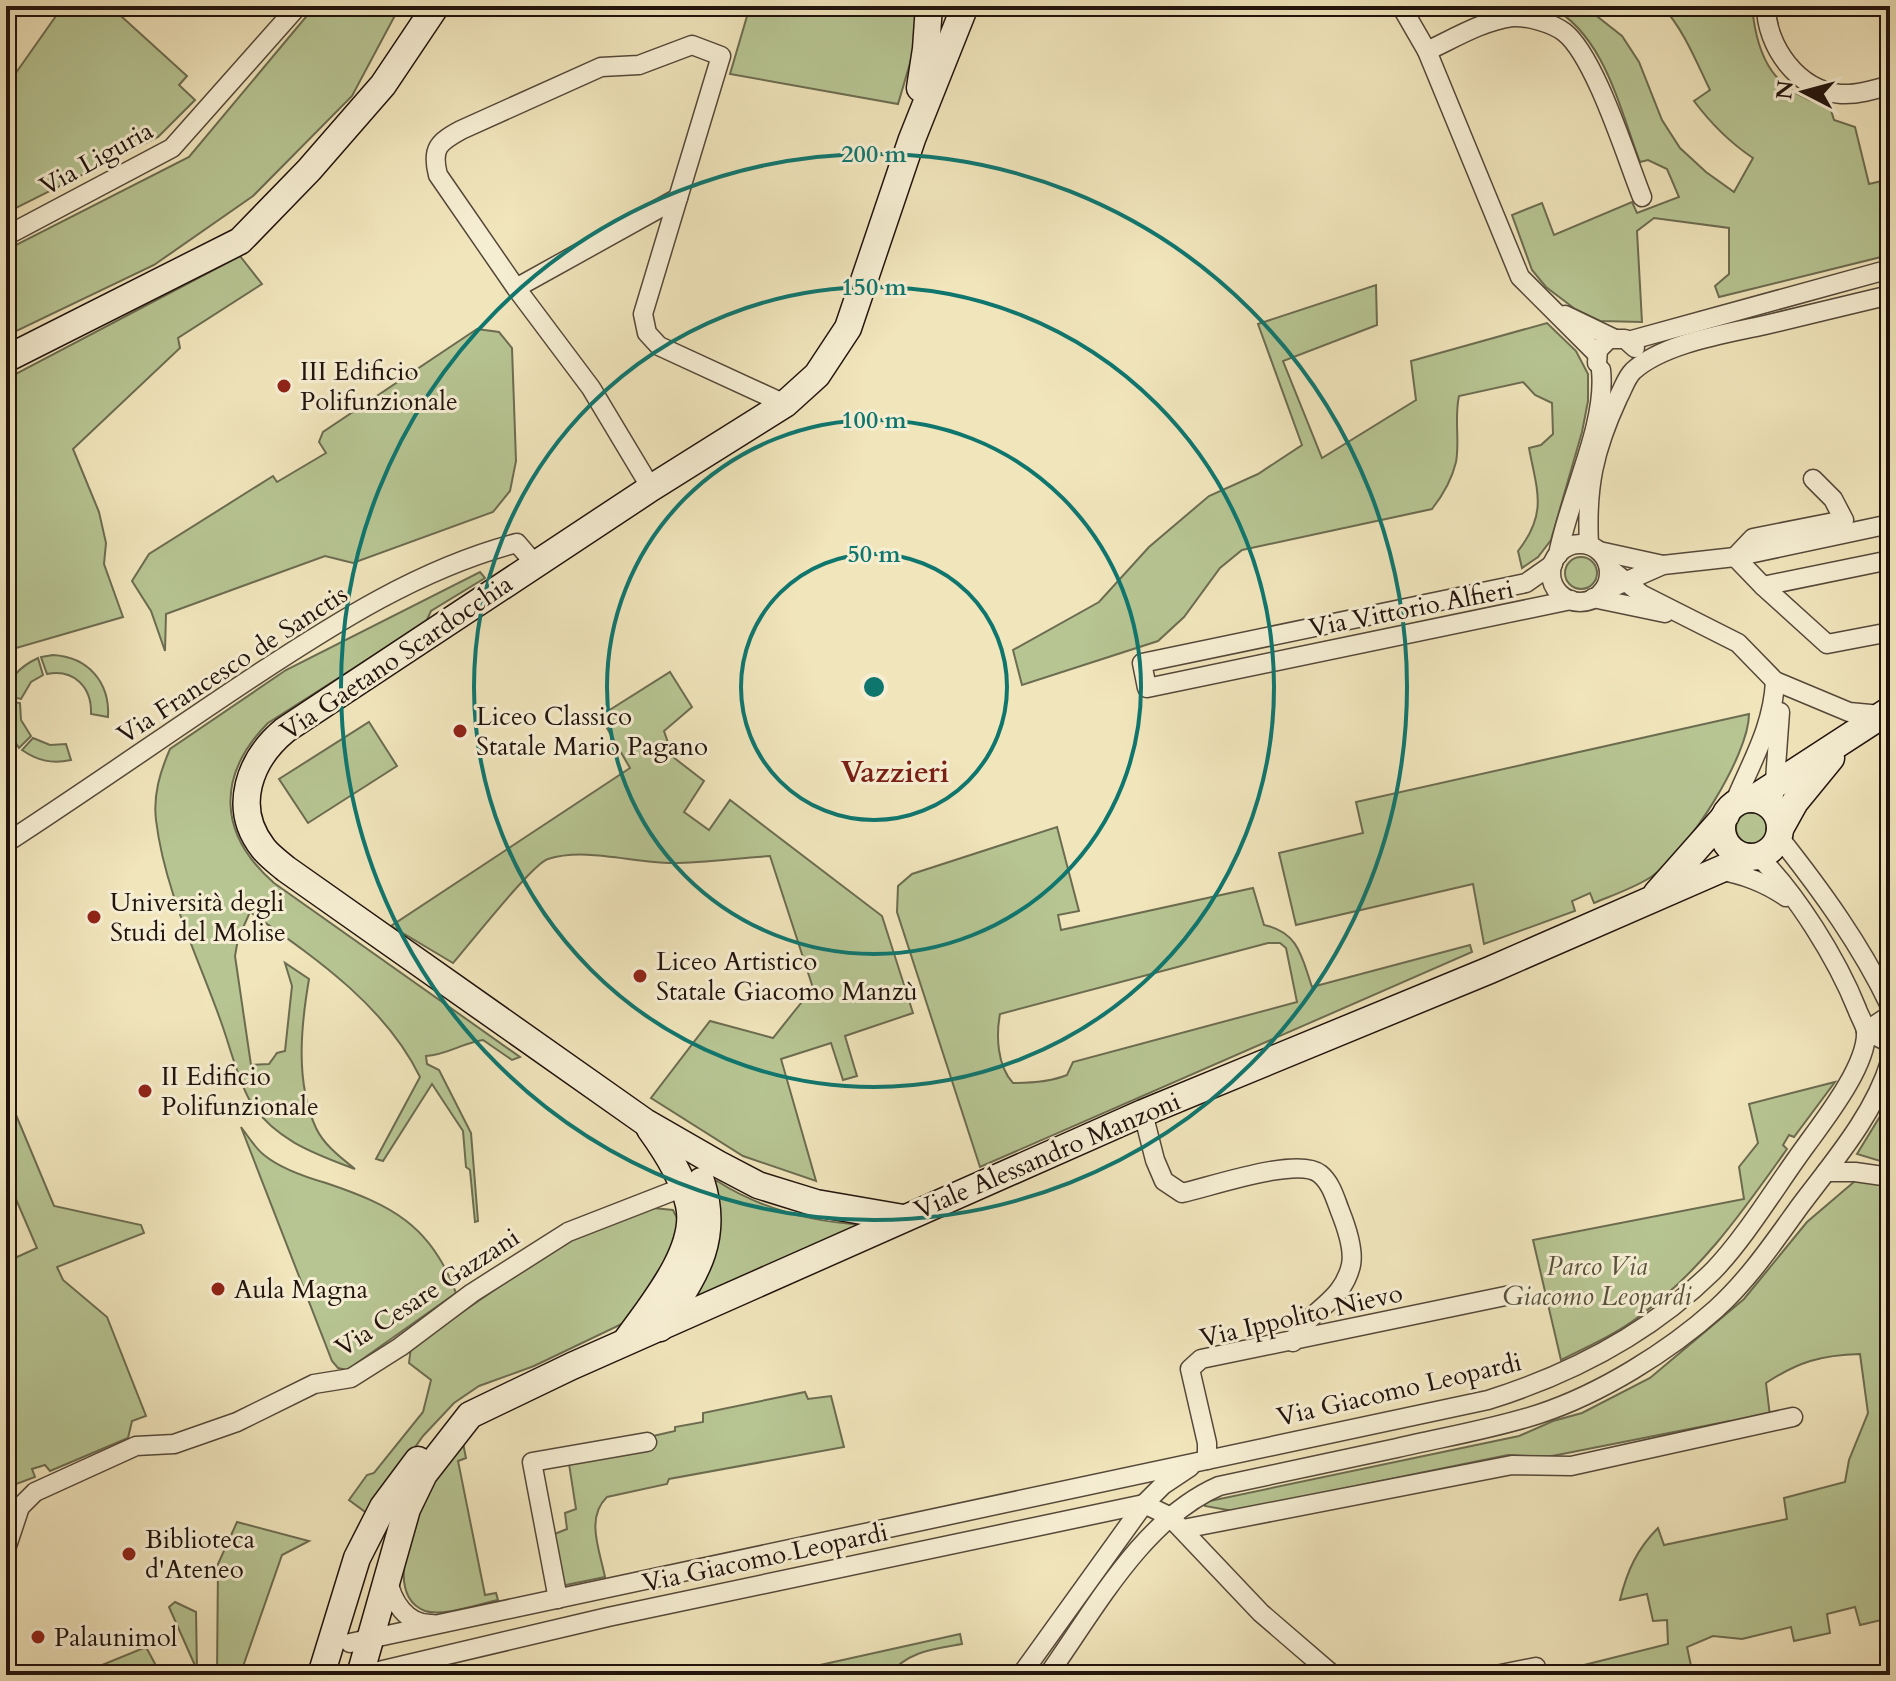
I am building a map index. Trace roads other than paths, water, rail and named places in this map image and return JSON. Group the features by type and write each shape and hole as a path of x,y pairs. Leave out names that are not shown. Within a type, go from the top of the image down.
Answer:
{"street":[{"name":"Via Liguria","path":"6,236 172,148 298,6"},
{"path":"419,32 427,6"},
{"path":"6,359 240,241 383,85 436,6"},
{"path":"419,32 448,6"},
{"name":"Via Gaetano Scardocchia","path":"912,139 926,49 929,6"},
{"name":"Via Gaetano Scardocchia","path":"903,1218 816,1203 758,1185 645,1122 286,869 262,848 250,822 247,797 253,768 267,745 285,730 651,488 785,404 817,375 848,328 912,139 965,6"},
{"path":"1401,6 1427,51 1520,277 1614,378 1632,372 1658,355 1710,338 1890,295"},
{"path":"1418,6 1427,51"},
{"path":"1766,6 1766,23 1778,51 1796,75 1817,88 1840,94 1890,85"},
{"path":"1427,51 1479,26 1514,17 1541,21 1564,32 1588,61 1642,197"},
{"path":"651,488 591,388 516,288 438,175 434,159 441,141 601,67 639,65 692,45 721,56 643,314 647,333 659,346 785,404"},
{"path":"516,288 678,198"},
{"path":"1886,269 1602,344 1599,362 1602,381 1597,418 1563,527 1552,575 1555,586 1562,594 1571,600 1583,601 1663,565 1735,557 1890,524"},
{"path":"1551,308 1620,339 1637,354 1598,447 1587,498 1594,548 1609,568 1641,594 1738,643 1775,681 1849,712 1885,713"},
{"path":"1735,557 1753,538 1844,520 1833,499 1813,479"},
{"name":"Via Francesco de Sanctis","path":"6,843 338,621 434,573 494,549 517,543 535,564"},
{"path":"1555,560 1572,545 1663,565"},
{"path":"1735,557 1827,644 1890,632"},
{"name":"Via Vittorio Alfieri","path":"1555,560 1526,583 1142,663 1147,688 1571,600"},
{"path":"1763,586 1890,560"},
{"path":"1598,595 1608,581 1609,568"},
{"path":"1598,595 1686,617"},
{"path":"1256,640 1261,664"},
{"path":"1775,681 1780,711 1760,812 1839,917 1890,1006"},
{"path":"1754,856 1771,849 1760,812 1775,681"},
{"name":"Viale Alessandro Manzoni","path":"1646,904 1686,863 1760,812 1852,736 1885,713"},
{"name":"Viale Alessandro Manzoni","path":"1760,812 1795,802 1852,736"},
{"path":"1760,812 1723,831 1726,842 1734,851 1754,856 1772,870 1846,983 1866,1031 1890,1043"},
{"name":"Viale Alessandro Manzoni","path":"349,1664 357,1558 377,1517 420,1458 470,1415 489,1404 1143,1113 1754,856"},
{"path":"1717,870 1766,883 1795,903"},
{"path":"1866,1031 1890,1015"},
{"name":"Via Giacomo Leopardi","path":"349,1664 439,1624 1488,1400 1533,1386 1631,1336 1673,1306 1714,1270 1832,1110 1860,1057 1866,1031"},
{"path":"1048,1675 1130,1559 1176,1523 1198,1495 1219,1486 1494,1427 1581,1397 1641,1364 1713,1311 1760,1261 1871,1105 1890,1062"},
{"path":"1832,1110 1856,1127"},
{"path":"1143,1113 1155,1160 1164,1181 1182,1193 1299,1167 1318,1171 1330,1185 1346,1226 1352,1264 1337,1296 1300,1326 1293,1342"},
{"name":"Via Gaetano Scardocchia","path":"645,1122 707,1203 709,1225 695,1270 660,1328"},
{"name":"Via Gaetano Scardocchia","path":"624,1344 680,1258 688,1234 692,1184 684,1145"},
{"path":"1826,1172 1890,1177"},
{"name":"Via Cesare Gazzani","path":"6,1521 35,1492 136,1446 174,1444 237,1422 314,1384 351,1378 400,1347 472,1293 568,1232 692,1184"},
{"path":"1735,1242 1760,1261"},
{"name":"Via Ippolito Nievo","path":"1207,1460 1207,1443 1190,1369 1201,1359 1515,1294"},
{"path":"1488,1400 1494,1427"},
{"path":"1176,1523 1512,1465 1571,1466 1793,1417"},
{"name":"Viale Alessandro Manzoni","path":"349,1664 387,1575 407,1509 424,1474 458,1427"},
{"path":"558,1599 532,1462 647,1442"},
{"name":"Via Giacomo Leopardi","path":"349,1664 445,1654 1144,1504 1163,1485 1186,1469 1207,1460"},
{"path":"6,1549 21,1504"},
{"path":"1021,1675 1144,1504 1176,1523 1261,1613 1333,1675"},
{"path":"847,1537 853,1565"},
{"path":"702,1568 709,1596"},
{"path":"387,1575 390,1591 403,1612 423,1624 439,1624"},
{"path":"602,1590 608,1617"},
{"path":"428,1675 445,1654"},
{"path":"1496,1675 1536,1667"}],"place":[{"name":"III Edificio Polifunzionale","path":"284,386"},
{"name":"Liceo Classico Statale Mario Pagano","path":"460,731"},
{"name":"Università degli Studi del Molise","path":"94,917"},
{"name":"Liceo Artistico Statale Giacomo Manzù","path":"640,976"},
{"name":"II Edificio Polifunzionale","path":"145,1091"},
{"name":"Aula Magna","path":"218,1289"},
{"name":"Biblioteca d'Ateneo","path":"129,1554"},
{"name":"Palaunimol","path":"38,1637"}],"district":[{"name":"Vazzieri","path":"895,772"}],"park label":[{"name":"Parco Via Giacomo Leopardi","path":"1597,1281"}]}
